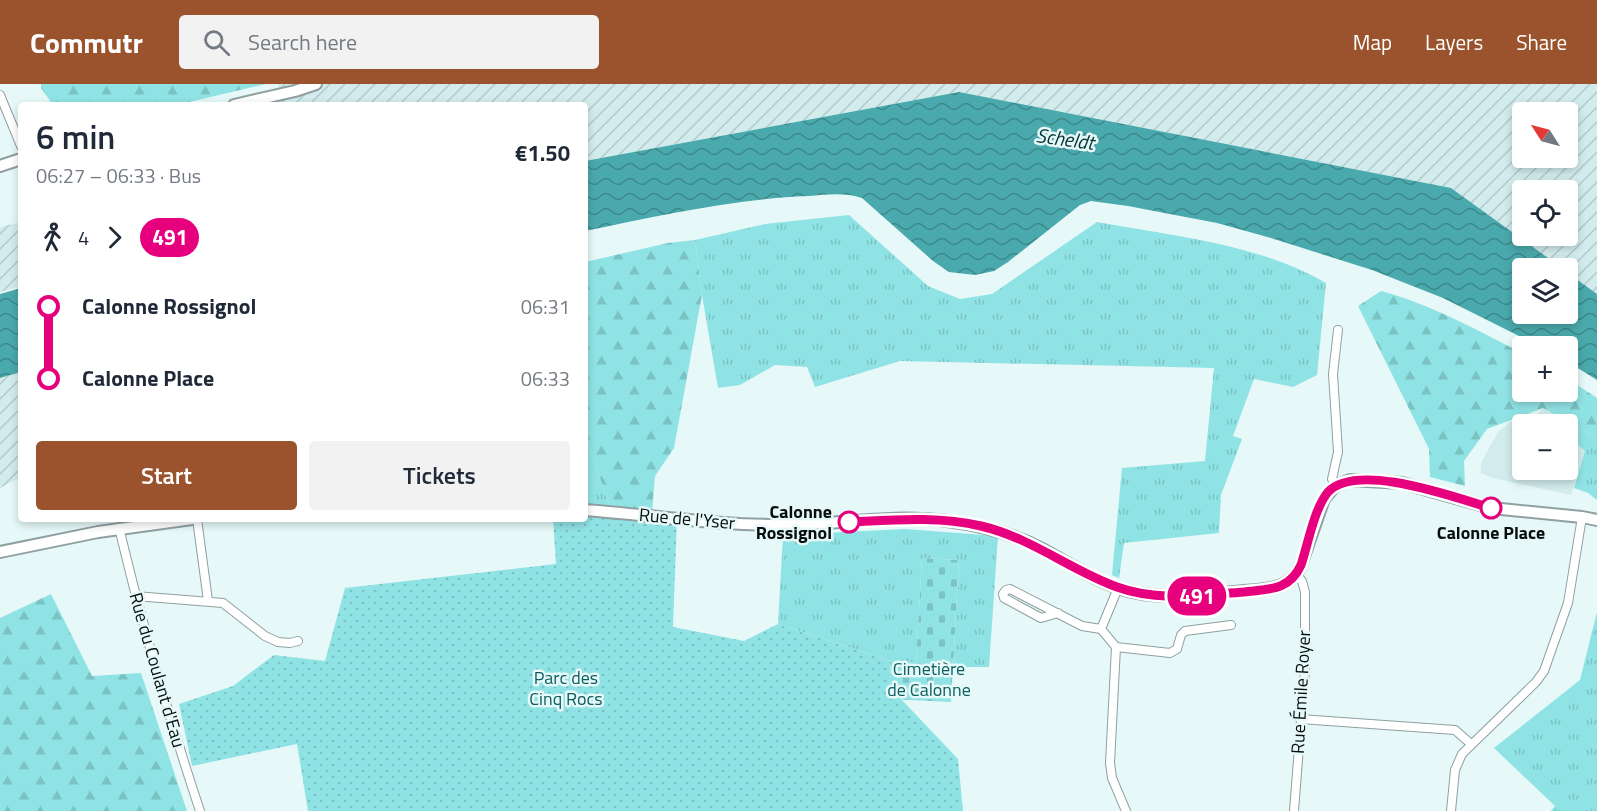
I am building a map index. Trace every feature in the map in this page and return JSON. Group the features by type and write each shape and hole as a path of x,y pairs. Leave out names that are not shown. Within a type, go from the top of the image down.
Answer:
{"main road":[{"path":"247,102 316,84"},
{"path":"0,166 18,160"},
{"path":"1297,575 1320,506 1335,486 1350,480 1402,483 1491,508 1597,520"},
{"name":"Rue de l'Yser","path":"588,510 758,525 902,519 957,522 987,528 1018,538 1118,588 1156,596 1183,597 1274,589 1290,582 1297,575"},
{"path":"0,552 119,528 168,522"}],"street":[{"path":"0,95 18,139"},
{"path":"1335,486 1332,479 1338,452 1334,374 1338,330"},
{"path":"1451,811 1455,770 1462,754 1536,682 1544,671 1568,603 1582,517"},
{"path":"197,522 208,601"},
{"name":"Rue du Coulant d'Eau","path":"119,528 135,596 175,736 200,811"},
{"name":"Rue Émile Royer","path":"1294,811 1305,670 1305,592 1302,581 1297,575"},
{"path":"1101,629 1118,588"},
{"path":"1058,613 1041,618 1004,598 1003,594 1005,590 1010,589 1058,613 1082,626 1101,629 1116,647 1110,763 1112,778 1126,811"},
{"path":"135,596 185,602 223,603 265,636 278,642 298,641"},
{"path":"1116,647 1170,654 1177,649 1181,635 1185,631 1231,625"},
{"path":"1300,719 1455,730 1471,744"}],"shaded area":[{"path":"278,84 1597,84 1597,294 1578,280 1578,258 1548,258 1531,246 1578,246 1578,180 1512,180 1512,232 1451,188 959,92 588,160 588,102 276,102 280,101"},
{"path":"18,223 18,287 0,292 0,227"},
{"path":"18,373 18,479 0,488 0,378"},
{"path":"1543,408 1554,414 1538,414"},
{"path":"1511,421 1512,480 1576,480 1571,495 1493,478 1481,473 1481,463 1498,432"},
{"path":"1578,445 1585,451 1578,473"}],"green space":[{"path":"41,84 266,84 190,102 51,102 41,88"},
{"path":"849,215 928,286 960,299 992,294 1097,222 1215,243 1273,259 1326,283 1317,375 1293,387 1254,379 1233,436 1242,439 1221,495 1219,533 1124,543 1119,578 1112,575 1122,468 1205,461 1214,368 900,361 815,387 807,367 775,365 740,385 718,388 695,240 765,224"},
{"path":"695,240 702,295 674,448 655,476 652,512 612,512 588,444 588,261 668,243"},
{"path":"1381,291 1435,310 1512,348 1512,402 1578,402 1578,386 1597,398 1597,438 1578,427 1578,414 1554,414 1543,408 1527,414 1512,414 1512,420 1487,429 1464,461 1465,486 1430,477 1429,449 1358,306"},
{"path":"1578,428 1597,438 1597,500 1588,493 1574,488 1585,451 1578,445"},
{"path":"588,444 612,512 588,511"},
{"name":"Parc des Cinq Rocs","path":"588,514 677,518 673,627 744,641 778,624 891,661 889,699 901,699 958,759 963,811 308,811 297,744 192,766 179,704 233,686 274,655 325,661 345,588 556,564 553,522 588,522"},
{"path":"905,529 998,536 989,667 953,667 959,560 922,558 916,663 891,661 778,624 783,535"},
{"name":"Cimetière de Calonne","path":"922,558 959,560 951,702 889,699 891,661 916,662"},
{"path":"51,594 92,676 141,673 187,811 0,811 0,618"},
{"path":"1597,612 1597,811 1551,811 1555,806 1494,748 1580,680"}],"water":[{"name":"Scheldt","path":"959,92 1451,188 1512,232 1512,246 1531,246 1548,258 1512,258 1512,324 1578,324 1578,280 1597,294 1597,380 1578,368 1578,336 1519,336 1443,298 1372,270 1217,223 1128,206 1091,201 1080,205 1008,262 994,271 975,275 949,272 933,261 862,198 848,195 780,198 724,204 588,230 588,160"},
{"path":"18,289 18,373 0,378 0,294"}],"bus line":[{"name":"491","path":"849,522 931,519 977,525 1018,538 1118,588 1156,596 1183,597 1274,589 1290,582 1297,575 1324,499 1335,486 1350,480 1402,483 1491,508"}],"place":[{"name":"Calonne Place","path":"1491,508"},
{"name":"Calonne Rossignol","path":"849,522"}]}
